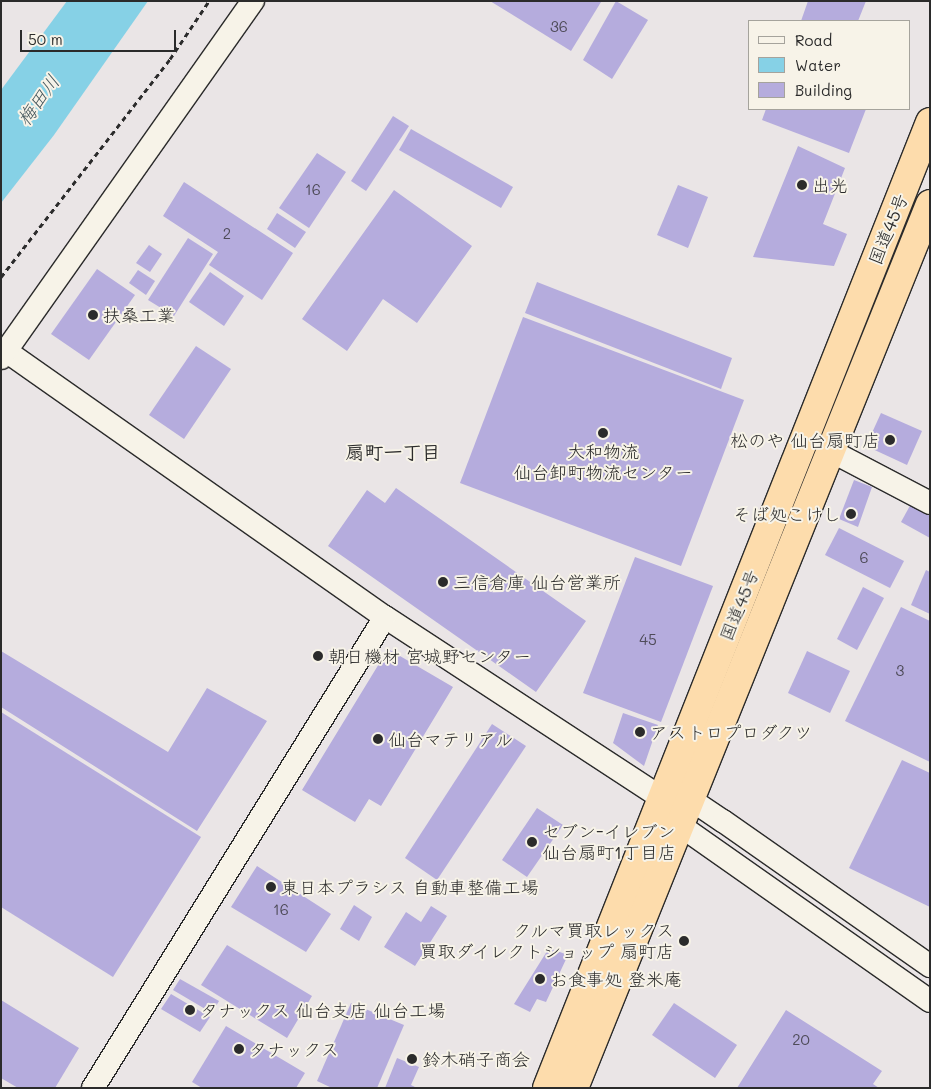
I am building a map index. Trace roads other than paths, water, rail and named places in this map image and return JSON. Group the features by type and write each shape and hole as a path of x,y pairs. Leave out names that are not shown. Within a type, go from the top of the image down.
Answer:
{"highway":[{"name":"国道45号","path":"547,1088 930,122"},
{"name":"国道45号","path":"574,1088 678,824 690,799 927,219"}],"street":[{"path":"253,1 4,354 385,617 663,799 678,824 930,1000"},
{"path":"831,451 930,503"},
{"path":"93,1088 385,617"},
{"path":"663,799 690,799 930,966"}],"water":[{"name":"梅田川","path":"67,1 148,1 54,135 1,203 1,90"}],"place":[{"name":"出光","path":"802,185"},
{"name":"扶桑工業","path":"93,315"},
{"name":"大和物流 仙台卸町物流センター","path":"603,433"},
{"name":"松のや 仙台扇町店","path":"890,440"},
{"name":"そば処こけし","path":"851,514"},
{"name":"三信倉庫 仙台営業所","path":"443,582"},
{"name":"朝日機材 宮城野センター","path":"318,656"},
{"name":"アストロプロダクツ","path":"640,732"},
{"name":"仙台マテリアル","path":"378,739"},
{"name":"セブン-イレブン 仙台扇町1丁目店","path":"532,842"},
{"name":"東日本プラシス 自動車整備工場","path":"271,887"},
{"name":"クルマ買取レックス 買取ダイレクトショップ 扇町店","path":"684,941"},
{"name":"お食事処 登米庵","path":"540,979"},
{"name":"タナックス 仙台支店 仙台工場","path":"190,1010"},
{"name":"タナックス","path":"239,1049"},
{"name":"鈴木硝子商会","path":"412,1059"}],"district":[{"name":"扇町一丁目","path":"393,452"}]}
